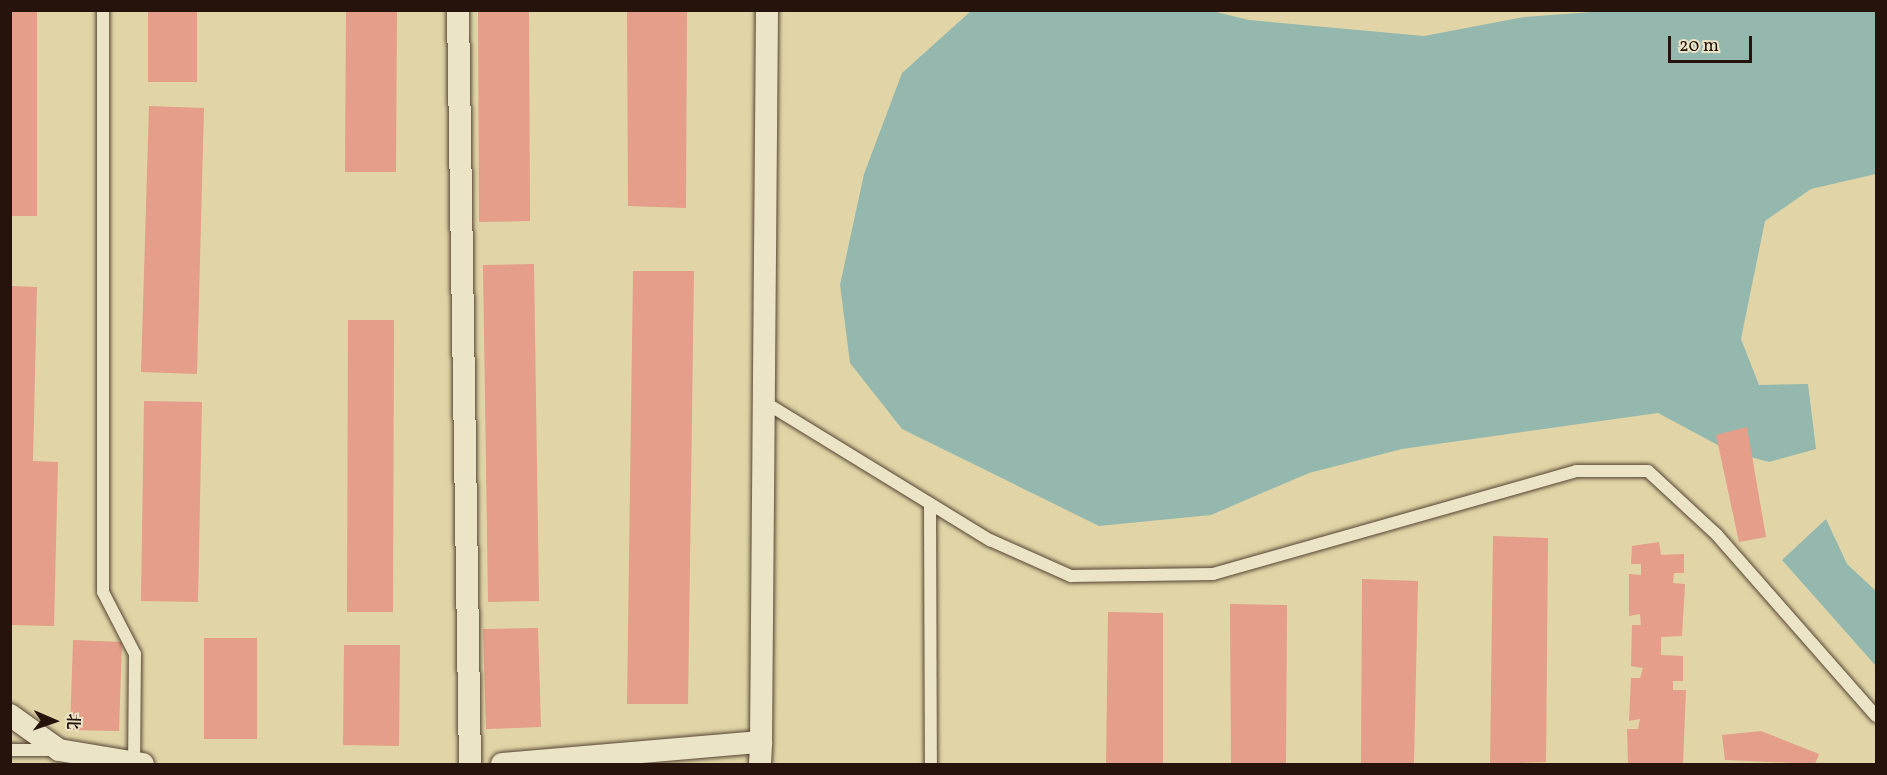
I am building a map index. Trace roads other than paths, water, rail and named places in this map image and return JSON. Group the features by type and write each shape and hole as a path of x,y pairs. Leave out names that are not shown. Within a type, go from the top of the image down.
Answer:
{"street":[{"path":"458,10 470,765"},
{"path":"502,765 760,753 766,403 767,10"},
{"path":"10,715 59,750 139,764"}],"lane":[{"path":"103,10 103,592 135,654 139,764"},
{"path":"766,403 990,540 1071,576 1213,574 1576,471 1648,471 1717,535 1876,716"},
{"path":"930,504 931,765"},
{"path":"10,750 59,750"}],"water":[{"path":"1208,10 1249,20 1424,36 1524,17 1605,11 1876,11 1876,174 1811,189 1765,221 1741,339 1759,385 1808,384 1816,449 1769,462 1729,451 1658,413 1402,449 1309,473 1211,515 1099,526 902,429 850,363 840,285 864,174 902,73 971,11"},
{"path":"1826,519 1847,564 1876,591 1876,666 1782,560"}]}
